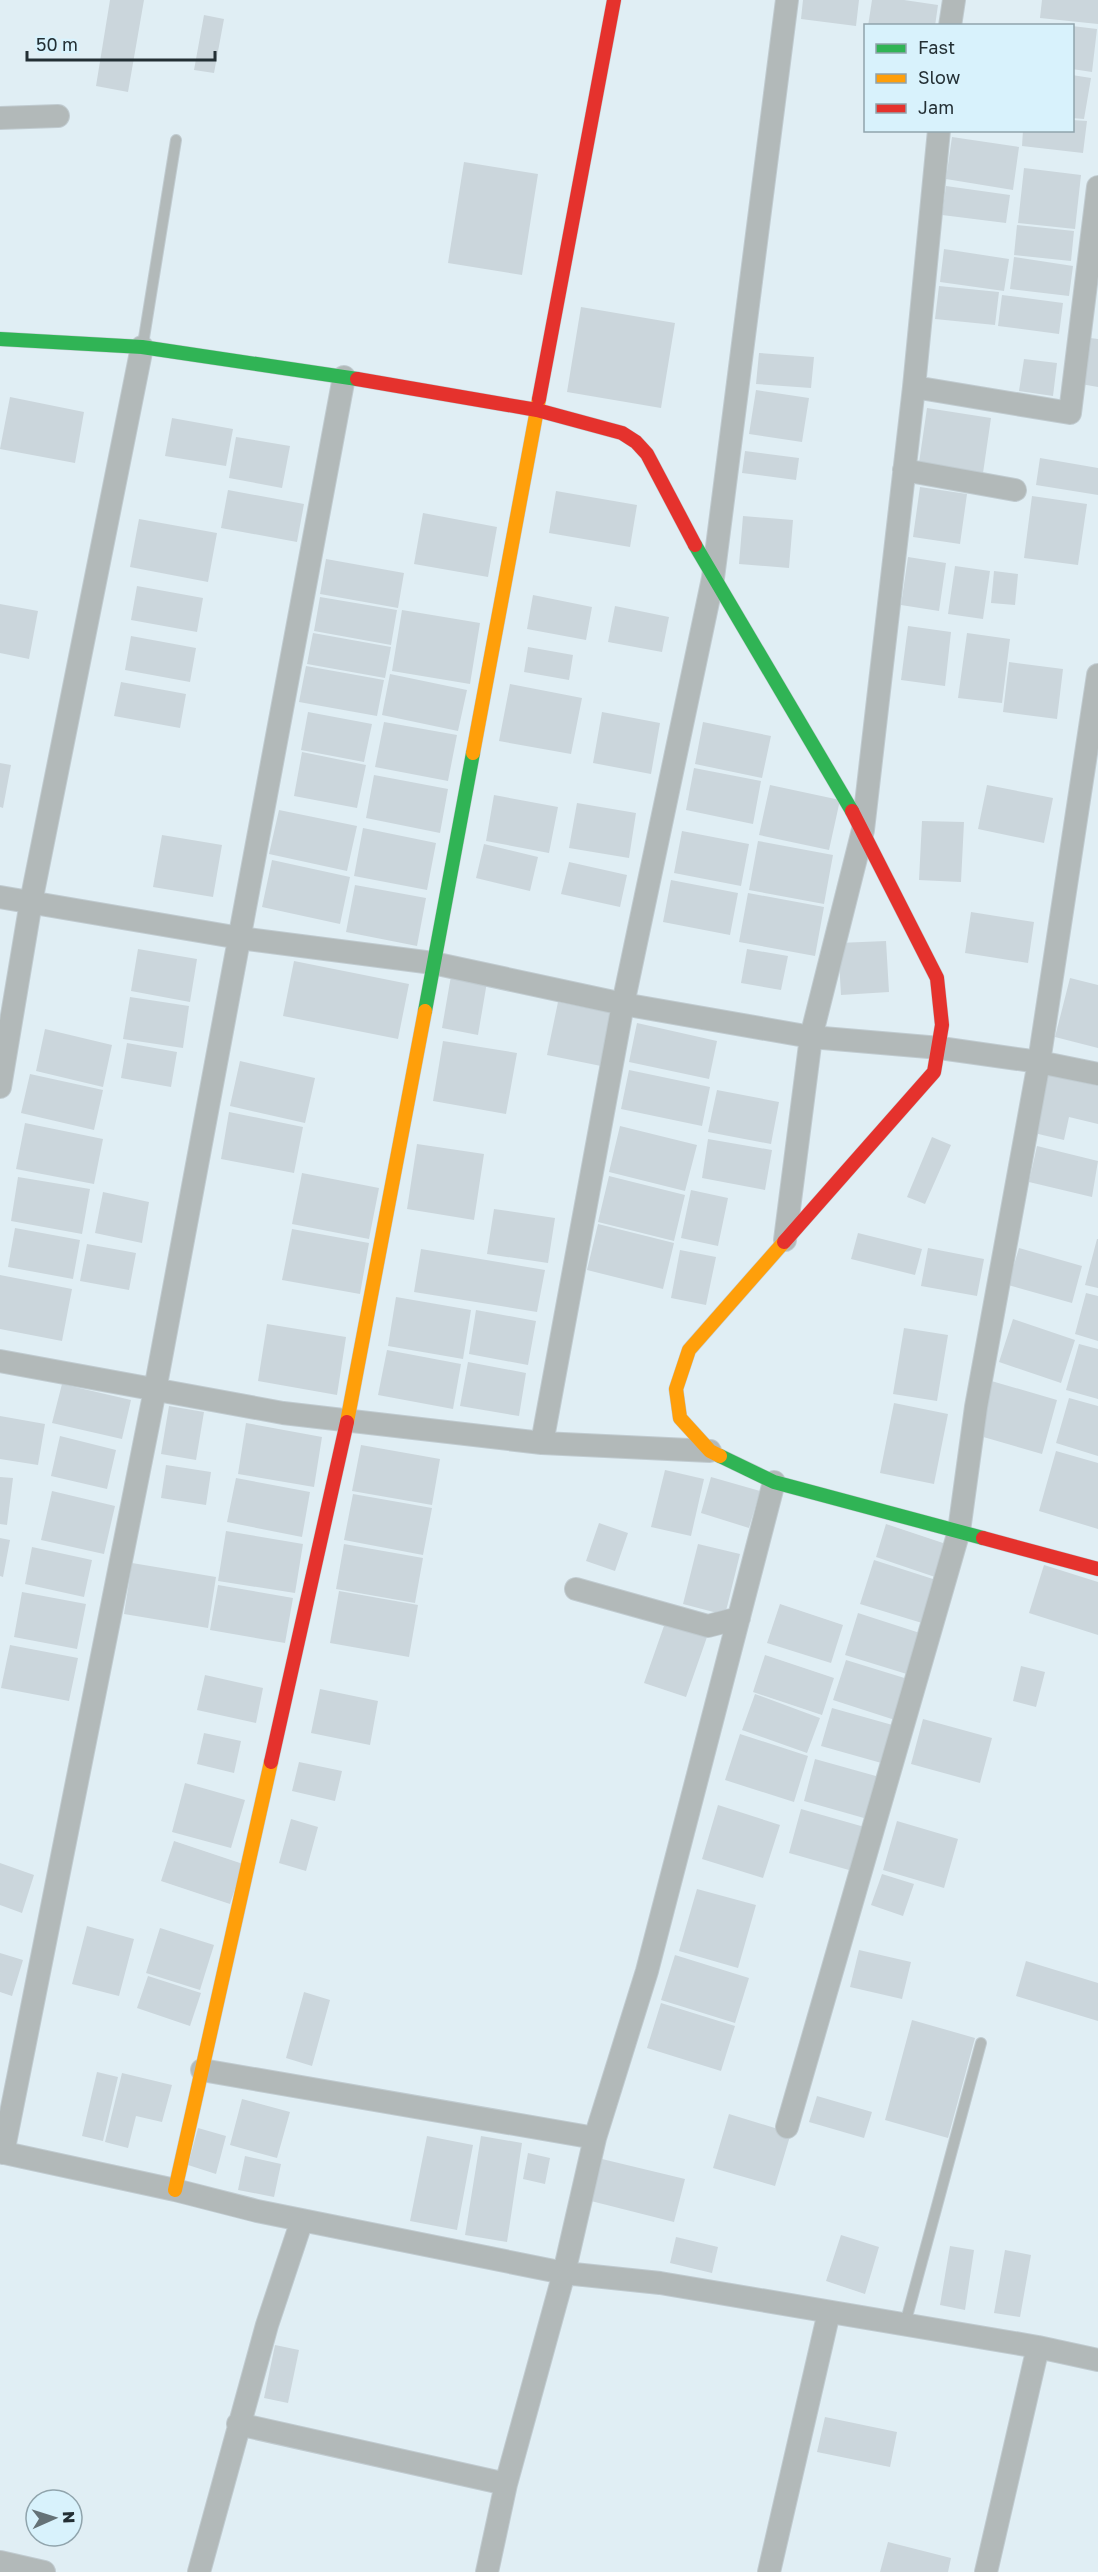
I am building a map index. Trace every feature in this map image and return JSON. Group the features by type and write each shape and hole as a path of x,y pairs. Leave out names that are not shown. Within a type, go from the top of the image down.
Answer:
{"street":[{"path":"175,2190 348,1419 614,0"},
{"path":"542,1443 623,1004 713,579 787,0"},
{"path":"950,24 954,0"},
{"path":"0,118 58,116"},
{"path":"784,1240 811,1037 863,830 914,387 939,132"},
{"path":"914,387 1070,413 1098,187"},
{"path":"0,339 142,347 344,377 537,410 622,433 636,442 647,454 713,579 863,830 937,978 942,998 940,1048 934,1072 784,1240 690,1350 676,1389 680,1418 710,1451 774,1482 1098,1569"},
{"path":"0,1087 31,902 142,347"},
{"path":"344,377 155,1390 2,2152 302,2220 564,2273 660,2283 1038,2347 1098,2360"},
{"path":"904,470 1016,490"},
{"path":"787,2127 959,1531 976,1407 1039,1062 1098,675"},
{"path":"0,897 240,938 434,963 623,1004 811,1037 940,1048 1039,1062 1098,1074"},
{"path":"0,1361 283,1413 542,1443 710,1451"},
{"path":"487,2572 506,2484 564,2273 595,2138 648,1971 774,1482"},
{"path":"576,1589 708,1626 738,1618"},
{"path":"202,2070 595,2138"},
{"path":"199,2572 238,2424 267,2325 302,2220"},
{"path":"769,2572 829,2312"},
{"path":"986,2572 1038,2347"},
{"path":"238,2424 506,2484"},
{"path":"0,2562 44,2572"}],"lane":[{"path":"142,347 176,140"},
{"path":"905,2324 981,2043"}],"building":[{"path":"110,0 144,0 128,92 96,86"},
{"path":"803,0 859,0 856,26 801,19"},
{"path":"872,0 904,0 938,5 935,24 868,24"},
{"path":"1042,0 1098,0 1098,24 1040,18"},
{"path":"204,15 224,19 214,73 194,70"},
{"path":"1074,26 1097,29 1092,72 1074,69"},
{"path":"1074,75 1091,78 1084,119 1074,118"},
{"path":"1074,120 1087,121 1083,153 1022,146 1023,132 1074,132"},
{"path":"952,137 1019,147 1013,190 946,179"},
{"path":"464,162 538,174 522,275 448,263"},
{"path":"1024,168 1081,175 1075,229 1018,223"},
{"path":"946,186 1010,195 1006,223 942,215"},
{"path":"1017,225 1074,231 1071,261 1014,255"},
{"path":"944,249 1009,259 1004,291 940,282"},
{"path":"1014,257 1073,266 1069,296 1010,289"},
{"path":"939,286 999,292 995,325 935,319"},
{"path":"1002,295 1063,303 1059,334 998,326"},
{"path":"581,307 675,323 661,408 567,392"},
{"path":"1083,337 1098,339 1098,387 1075,383"},
{"path":"759,353 814,357 811,388 756,384"},
{"path":"1024,359 1057,363 1053,396 1019,391"},
{"path":"756,390 809,398 802,442 749,434"},
{"path":"10,397 84,412 75,463 0,449"},
{"path":"927,408 991,418 983,473 919,463"},
{"path":"172,418 233,429 226,466 165,456"},
{"path":"236,437 290,446 282,488 229,478"},
{"path":"745,451 799,458 796,480 742,473"},
{"path":"1040,458 1098,468 1098,495 1036,485"},
{"path":"920,487 967,494 960,544 913,537"},
{"path":"228,490 304,504 297,542 221,528"},
{"path":"556,491 637,505 630,547 549,533"},
{"path":"1032,496 1087,504 1078,565 1024,558"},
{"path":"423,513 497,527 488,577 414,564"},
{"path":"743,516 793,520 789,568 739,564"},
{"path":"139,519 217,533 208,582 130,567"},
{"path":"908,557 946,563 939,611 901,605"},
{"path":"326,559 404,573 398,608 320,594"},
{"path":"955,566 990,571 983,619 948,614"},
{"path":"994,571 1018,574 1015,605 991,603"},
{"path":"137,586 203,598 197,632 131,620"},
{"path":"533,595 592,607 586,640 527,629"},
{"path":"320,597 397,610 391,645 314,631"},
{"path":"0,604 38,611 29,659 0,653"},
{"path":"615,606 669,617 662,652 608,642"},
{"path":"402,610 480,623 470,684 392,671"},
{"path":"908,626 951,632 945,686 901,680"},
{"path":"313,633 391,647 385,678 307,664"},
{"path":"967,633 1010,639 1002,703 958,698"},
{"path":"131,636 196,648 190,682 125,670"},
{"path":"528,647 573,655 569,680 524,672"},
{"path":"1009,662 1063,669 1057,719 1003,712"},
{"path":"306,666 384,680 377,716 299,702"},
{"path":"390,674 467,690 458,731 382,715"},
{"path":"121,682 186,694 180,728 114,716"},
{"path":"510,684 582,698 571,754 499,741"},
{"path":"308,712 372,724 364,762 301,750"},
{"path":"602,712 660,723 651,774 593,763"},
{"path":"384,722 457,735 448,781 375,767"},
{"path":"703,722 771,736 762,778 695,764"},
{"path":"302,752 366,765 357,808 294,796"},
{"path":"0,763 11,765 3,808 0,807"},
{"path":"694,768 761,781 753,824 686,810"},
{"path":"374,775 448,789 440,833 366,818"},
{"path":"770,785 840,800 829,850 759,835"},
{"path":"987,785 1053,798 1044,843 978,829"},
{"path":"494,795 558,807 549,853 486,841"},
{"path":"577,803 636,813 629,858 569,848"},
{"path":"279,810 357,826 347,871 269,854"},
{"path":"922,821 964,822 961,882 919,880"},
{"path":"363,828 436,843 427,890 354,876"},
{"path":"682,831 749,844 741,886 674,873"},
{"path":"162,835 222,845 213,897 153,887"},
{"path":"758,841 833,855 824,904 749,890"},
{"path":"484,844 538,857 530,891 476,878"},
{"path":"272,860 350,877 340,924 262,907"},
{"path":"569,862 627,875 620,907 561,894"},
{"path":"671,880 738,893 730,935 663,922"},
{"path":"355,885 426,898 417,946 346,932"},
{"path":"748,893 824,907 815,956 739,942"},
{"path":"971,912 1034,922 1028,963 965,953"},
{"path":"886,941 889,992 841,995 838,943"},
{"path":"138,949 197,959 190,1002 131,991"},
{"path":"747,949 788,956 781,990 741,983"},
{"path":"294,961 409,984 398,1039 283,1016"},
{"path":"451,976 487,982 478,1035 442,1028"},
{"path":"1070,978 1098,985 1098,1048 1055,1037"},
{"path":"130,997 189,1006 183,1048 123,1039"},
{"path":"558,1002 616,1014 606,1067 547,1055"},
{"path":"637,1023 717,1041 709,1079 629,1062"},
{"path":"45,1029 112,1045 103,1087 36,1071"},
{"path":"443,1041 517,1053 506,1114 433,1101"},
{"path":"127,1043 177,1052 171,1087 121,1078"},
{"path":"240,1061 315,1078 305,1123 230,1106"},
{"path":"629,1070 710,1087 702,1126 621,1109"},
{"path":"30,1074 103,1090 94,1130 21,1113"},
{"path":"1047,1075 1098,1086 1098,1124 1069,1117 1064,1140 1034,1133"},
{"path":"717,1090 779,1102 771,1144 708,1132"},
{"path":"229,1112 303,1127 294,1173 221,1159"},
{"path":"25,1123 103,1139 94,1184 16,1169"},
{"path":"620,1126 697,1145 685,1191 609,1172"},
{"path":"932,1137 951,1145 925,1204 907,1197"},
{"path":"708,1139 772,1150 765,1190 702,1178"},
{"path":"417,1144 484,1154 474,1220 407,1209"},
{"path":"1037,1146 1098,1161 1092,1197 1029,1182"},
{"path":"302,1173 379,1188 369,1239 292,1224"},
{"path":"609,1176 685,1195 674,1241 598,1222"},
{"path":"18,1177 90,1189 82,1234 11,1221"},
{"path":"691,1190 728,1198 718,1246 681,1238"},
{"path":"103,1192 149,1202 142,1243 95,1233"},
{"path":"494,1209 555,1218 548,1263 487,1254"},
{"path":"598,1224 674,1243 663,1289 587,1270"},
{"path":"15,1228 80,1240 73,1279 8,1267"},
{"path":"292,1229 369,1243 360,1294 282,1280"},
{"path":"858,1233 922,1249 915,1275 851,1259"},
{"path":"1098,1239 1098,1288 1085,1285"},
{"path":"87,1244 136,1253 129,1290 80,1281"},
{"path":"928,1248 984,1259 977,1296 921,1286"},
{"path":"1019,1248 1082,1266 1072,1303 1008,1285"},
{"path":"421,1249 545,1270 537,1312 414,1292"},
{"path":"680,1250 716,1257 706,1305 671,1298"},
{"path":"0,1275 72,1289 62,1341 0,1329"},
{"path":"1086,1293 1098,1296 1098,1341 1075,1334"},
{"path":"396,1297 471,1310 463,1359 388,1346"},
{"path":"476,1310 536,1321 528,1365 469,1354"},
{"path":"1013,1319 1075,1340 1061,1383 999,1362"},
{"path":"267,1324 346,1337 337,1395 258,1381"},
{"path":"904,1328 948,1335 937,1401 893,1394"},
{"path":"1079,1344 1098,1349 1098,1399 1066,1390"},
{"path":"387,1350 461,1364 453,1409 378,1395"},
{"path":"468,1362 526,1373 519,1416 460,1406"},
{"path":"988,1380 1057,1400 1042,1454 973,1434"},
{"path":"62,1384 131,1400 122,1439 52,1423"},
{"path":"1069,1398 1098,1406 1098,1456 1056,1443"},
{"path":"894,1403 948,1414 934,1484 880,1473"},
{"path":"169,1406 204,1412 196,1460 161,1454"},
{"path":"0,1416 45,1424 38,1465 0,1459"},
{"path":"246,1423 322,1437 314,1487 238,1474"},
{"path":"60,1436 116,1450 107,1489 51,1476"},
{"path":"361,1445 440,1459 432,1505 352,1491"},
{"path":"1056,1451 1098,1463 1098,1529 1039,1511"},
{"path":"166,1465 211,1472 206,1505 161,1498"},
{"path":"665,1470 704,1479 691,1536 651,1527"},
{"path":"0,1477 13,1478 7,1525 0,1524"},
{"path":"711,1477 760,1491 749,1528 701,1513"},
{"path":"236,1478 310,1492 302,1537 227,1522"},
{"path":"52,1491 115,1506 104,1554 41,1540"},
{"path":"353,1494 432,1508 423,1555 344,1540"},
{"path":"599,1523 628,1533 615,1571 586,1561"},
{"path":"886,1524 946,1544 935,1577 876,1557"},
{"path":"226,1531 303,1544 295,1593 218,1581"},
{"path":"0,1538 10,1540 3,1577 0,1576"},
{"path":"344,1544 423,1558 415,1603 336,1589"},
{"path":"698,1544 740,1554 725,1615 683,1604"},
{"path":"32,1547 92,1560 84,1597 25,1584"},
{"path":"874,1560 936,1580 922,1623 860,1604"},
{"path":"132,1563 216,1577 208,1628 124,1614"},
{"path":"1044,1565 1098,1582 1098,1635 1029,1613"},
{"path":"218,1585 293,1598 285,1643 210,1630"},
{"path":"339,1591 418,1605 409,1657 330,1643"},
{"path":"22,1592 86,1604 77,1649 14,1637"},
{"path":"780,1604 843,1625 831,1663 767,1643"},
{"path":"858,1613 923,1634 910,1675 845,1655"},
{"path":"665,1623 707,1637 686,1697 644,1683"},
{"path":"10,1645 78,1658 69,1701 1,1688"},
{"path":"765,1655 834,1678 822,1715 753,1692"},
{"path":"846,1660 911,1680 898,1721 833,1700"},
{"path":"1021,1666 1045,1672 1036,1707 1013,1701"},
{"path":"205,1675 263,1688 256,1723 197,1710"},
{"path":"320,1689 378,1701 370,1745 311,1733"},
{"path":"755,1694 820,1718 807,1753 742,1730"},
{"path":"832,1708 896,1726 885,1764 821,1746"},
{"path":"923,1719 992,1738 980,1783 911,1764"},
{"path":"204,1733 241,1741 234,1773 197,1764"},
{"path":"740,1734 808,1756 794,1802 725,1780"},
{"path":"815,1759 883,1778 871,1820 804,1801"},
{"path":"299,1762 342,1771 335,1801 292,1791"},
{"path":"185,1783 245,1800 231,1848 172,1832"},
{"path":"718,1805 780,1825 763,1878 702,1859"},
{"path":"801,1809 868,1828 856,1872 789,1853"},
{"path":"291,1819 318,1827 306,1871 279,1863"},
{"path":"897,1821 958,1839 944,1888 883,1870"},
{"path":"174,1841 243,1864 230,1904 161,1881"},
{"path":"0,1863 34,1875 22,1913 0,1905"},
{"path":"882,1874 914,1884 903,1916 871,1905"},
{"path":"697,1889 756,1905 738,1968 679,1951"},
{"path":"87,1926 134,1939 119,1996 72,1984"},
{"path":"160,1928 214,1945 200,1990 146,1973"},
{"path":"859,1950 911,1962 902,1999 850,1987"},
{"path":"0,1953 23,1960 12,1996 0,1992"},
{"path":"675,1955 749,1978 735,2023 661,2000"},
{"path":"1026,1961 1098,1983 1098,2021 1016,1996"},
{"path":"148,1976 201,1993 190,2026 137,2008"},
{"path":"304,1992 330,2000 312,2066 286,2058"},
{"path":"661,2003 735,2026 721,2071 647,2048"},
{"path":"912,2020 975,2038 948,2138 885,2120"},
{"path":"97,2072 118,2077 103,2141 82,2136"},
{"path":"122,2073 172,2085 162,2122 136,2116 128,2148 105,2142"},
{"path":"817,2096 872,2112 864,2138 809,2122"},
{"path":"242,2099 290,2112 277,2158 230,2145"},
{"path":"729,2114 791,2133 775,2186 713,2168"},
{"path":"198,2128 226,2136 216,2174 188,2165"},
{"path":"427,2136 473,2145 457,2230 410,2221"},
{"path":"481,2136 522,2143 507,2242 465,2235"},
{"path":"528,2153 550,2158 545,2184 523,2179"},
{"path":"245,2156 281,2164 274,2197 238,2190"},
{"path":"602,2159 685,2179 674,2222 591,2201"},
{"path":"841,2235 879,2247 865,2294 826,2281"},
{"path":"676,2237 718,2247 712,2273 670,2263"},
{"path":"950,2246 974,2250 965,2310 940,2305"},
{"path":"1005,2250 1031,2255 1020,2317 994,2313"},
{"path":"275,2345 299,2350 288,2403 264,2398"},
{"path":"825,2417 897,2432 890,2467 817,2452"},
{"path":"888,2542 951,2558 948,2572 880,2572"}],"traffic: fast":[{"path":"0,339 142,347 357,379"},
{"path":"695,545 852,811"},
{"path":"425,1011 473,753"},
{"path":"720,1456 774,1482 983,1538"}],"traffic: slow":[{"path":"473,753 539,399"},
{"path":"347,1422 425,1011"},
{"path":"720,1456 710,1451 680,1418 676,1389 689,1350 784,1242"},
{"path":"175,2190 271,1762"}],"traffic: jam":[{"path":"539,399 614,0"},
{"path":"357,379 537,410 622,433 636,442 647,454 695,545"},
{"path":"784,1242 934,1072 942,1025 937,978 852,811"},
{"path":"271,1762 347,1422"},
{"path":"983,1538 1098,1569"}]}
